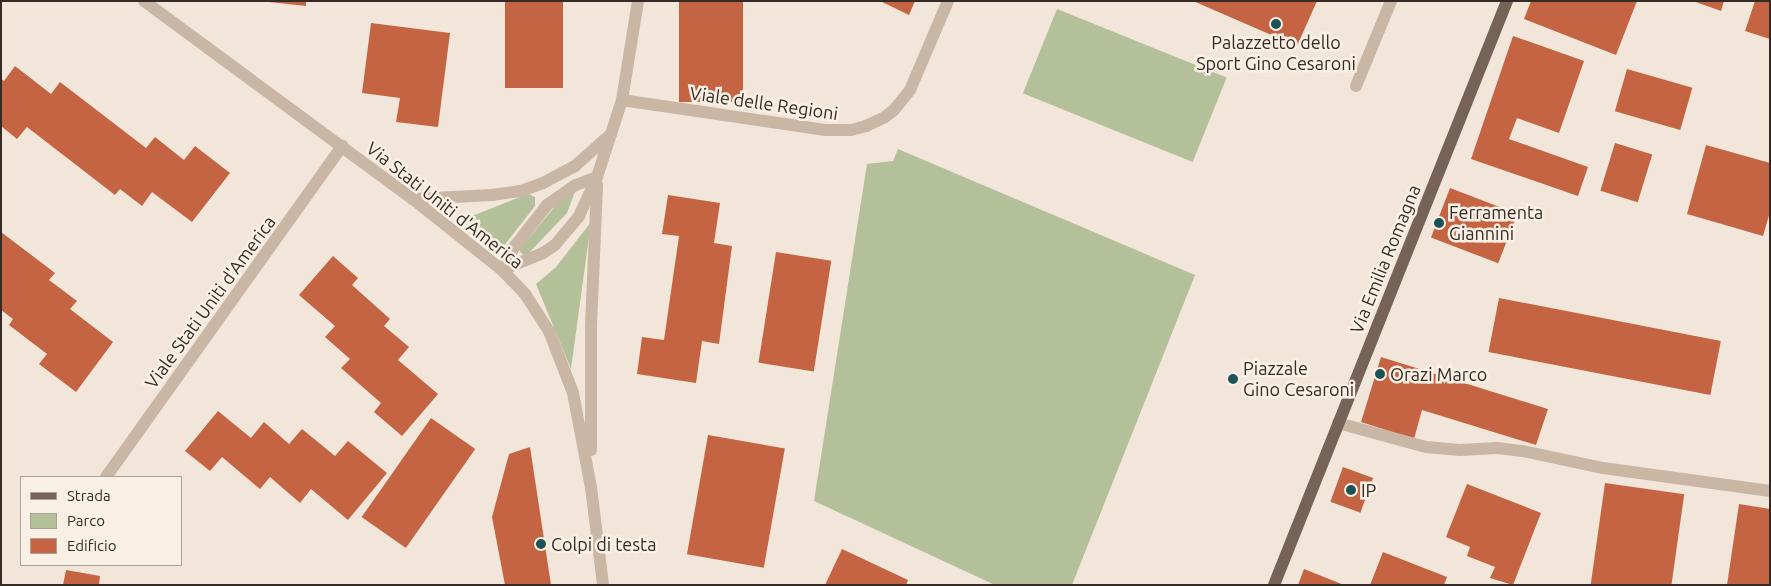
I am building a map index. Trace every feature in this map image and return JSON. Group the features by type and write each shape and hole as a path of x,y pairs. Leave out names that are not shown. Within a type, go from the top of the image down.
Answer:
{"main road":[{"name":"Via Emilia Romagna","path":"1274,585 1507,1"}],"street":[{"name":"Via Stati Uniti d'America","path":"144,1 413,199 516,283 538,311 558,350 573,393 591,487 603,585"},
{"path":"502,270 543,253 565,236 580,216 597,177 622,100 638,1"},
{"name":"Viale delle Regioni","path":"622,100 826,130 851,130 866,126 885,117 894,110 910,90 948,1"},
{"path":"1356,86 1391,1"},
{"path":"413,199 492,195 520,191 536,186 575,166 613,132"},
{"name":"Viale Stati Uniti d'America","path":"107,476 342,146"},
{"path":"502,270 515,246 546,205 576,185 597,177"},
{"path":"591,487 591,325 597,177"},
{"path":"1338,423 1426,447 1460,450 1496,448 1523,451 1603,468 1770,491"}],"green space":[{"path":"1057,9 1227,78 1193,162 1023,93"},
{"path":"898,149 1195,275 1072,585 995,585 814,501 867,164 893,161"},
{"path":"576,189 567,213 525,257 519,250 561,199"},
{"path":"528,194 535,197 535,206 503,247 467,218"},
{"path":"591,222 571,369 536,284 556,267"}],"building":[{"path":"260,1 306,1 306,6"},
{"path":"505,1 563,1 563,88 505,88"},
{"path":"679,1 743,1 743,102 679,102"},
{"path":"880,1 915,1 909,15"},
{"name":"Palazzetto dello Sport Gino Cesaroni","path":"1193,1 1317,1 1297,46"},
{"path":"1531,1 1637,1 1616,55 1524,19"},
{"path":"1693,1 1724,1 1721,11"},
{"path":"1755,1 1770,1 1770,39 1745,31"},
{"path":"371,23 450,33 438,127 396,122 400,98 362,93"},
{"path":"1513,36 1584,61 1559,133 1517,118 1509,139 1588,167 1578,196 1471,159"},
{"path":"15,66 51,94 60,82 146,148 155,137 184,160 195,146 230,173 192,222 152,192 142,206 120,189 115,195 27,127 17,139 1,126 1,79 4,81"},
{"path":"1627,69 1692,88 1680,130 1615,111"},
{"path":"1615,143 1652,154 1638,202 1600,191"},
{"path":"1706,145 1770,163 1770,212 1763,236 1687,214"},
{"path":"1450,188 1517,214 1498,263 1431,237"},
{"path":"668,195 720,203 714,243 732,246 719,344 702,341 696,383 637,374 642,337 664,340 679,236 662,234"},
{"path":"1,232 55,273 49,280 77,301 70,309 113,342 76,392 39,364 47,354 9,325 13,319 1,310"},
{"path":"776,252 831,261 814,371 758,363"},
{"path":"333,256 358,278 352,285 390,319 384,326 409,347 398,360 438,394 402,436 374,412 381,403 341,368 350,359 325,337 335,326 299,295"},
{"path":"1499,298 1721,341 1710,395 1489,352"},
{"path":"1381,357 1548,409 1536,445 1422,410 1414,439 1361,422"},
{"path":"218,411 251,438 264,422 289,444 302,429 335,456 348,441 387,473 348,520 311,489 300,503 270,477 260,489 222,457 210,471 185,451"},
{"path":"431,418 475,449 406,548 362,517"},
{"path":"708,435 785,449 764,568 687,554"},
{"path":"530,447 551,585 505,585 492,517 509,454"},
{"name":"IP","path":"1343,467 1373,478 1360,513 1330,502"},
{"path":"1605,483 1684,494 1671,585 1591,585"},
{"path":"1467,484 1541,513 1513,585 1490,578 1495,567 1467,556 1470,547 1446,537"},
{"path":"1739,504 1770,509 1770,585 1727,585"},
{"path":"842,549 908,580 906,585 825,585"},
{"path":"1383,552 1447,577 1444,585 1370,585"},
{"path":"1304,569 1344,585 1298,585"},
{"path":"66,570 100,576 99,585 63,585"}],"place":[{"name":"Palazzetto dello Sport Gino Cesaroni","path":"1276,24"},
{"name":"Ferramenta Giannini","path":"1439,223"},
{"name":"Orazi Marco","path":"1380,374"},
{"name":"Piazzale Gino Cesaroni","path":"1233,379"},
{"name":"IP","path":"1351,490"},
{"name":"Colpi di testa","path":"541,544"}]}
